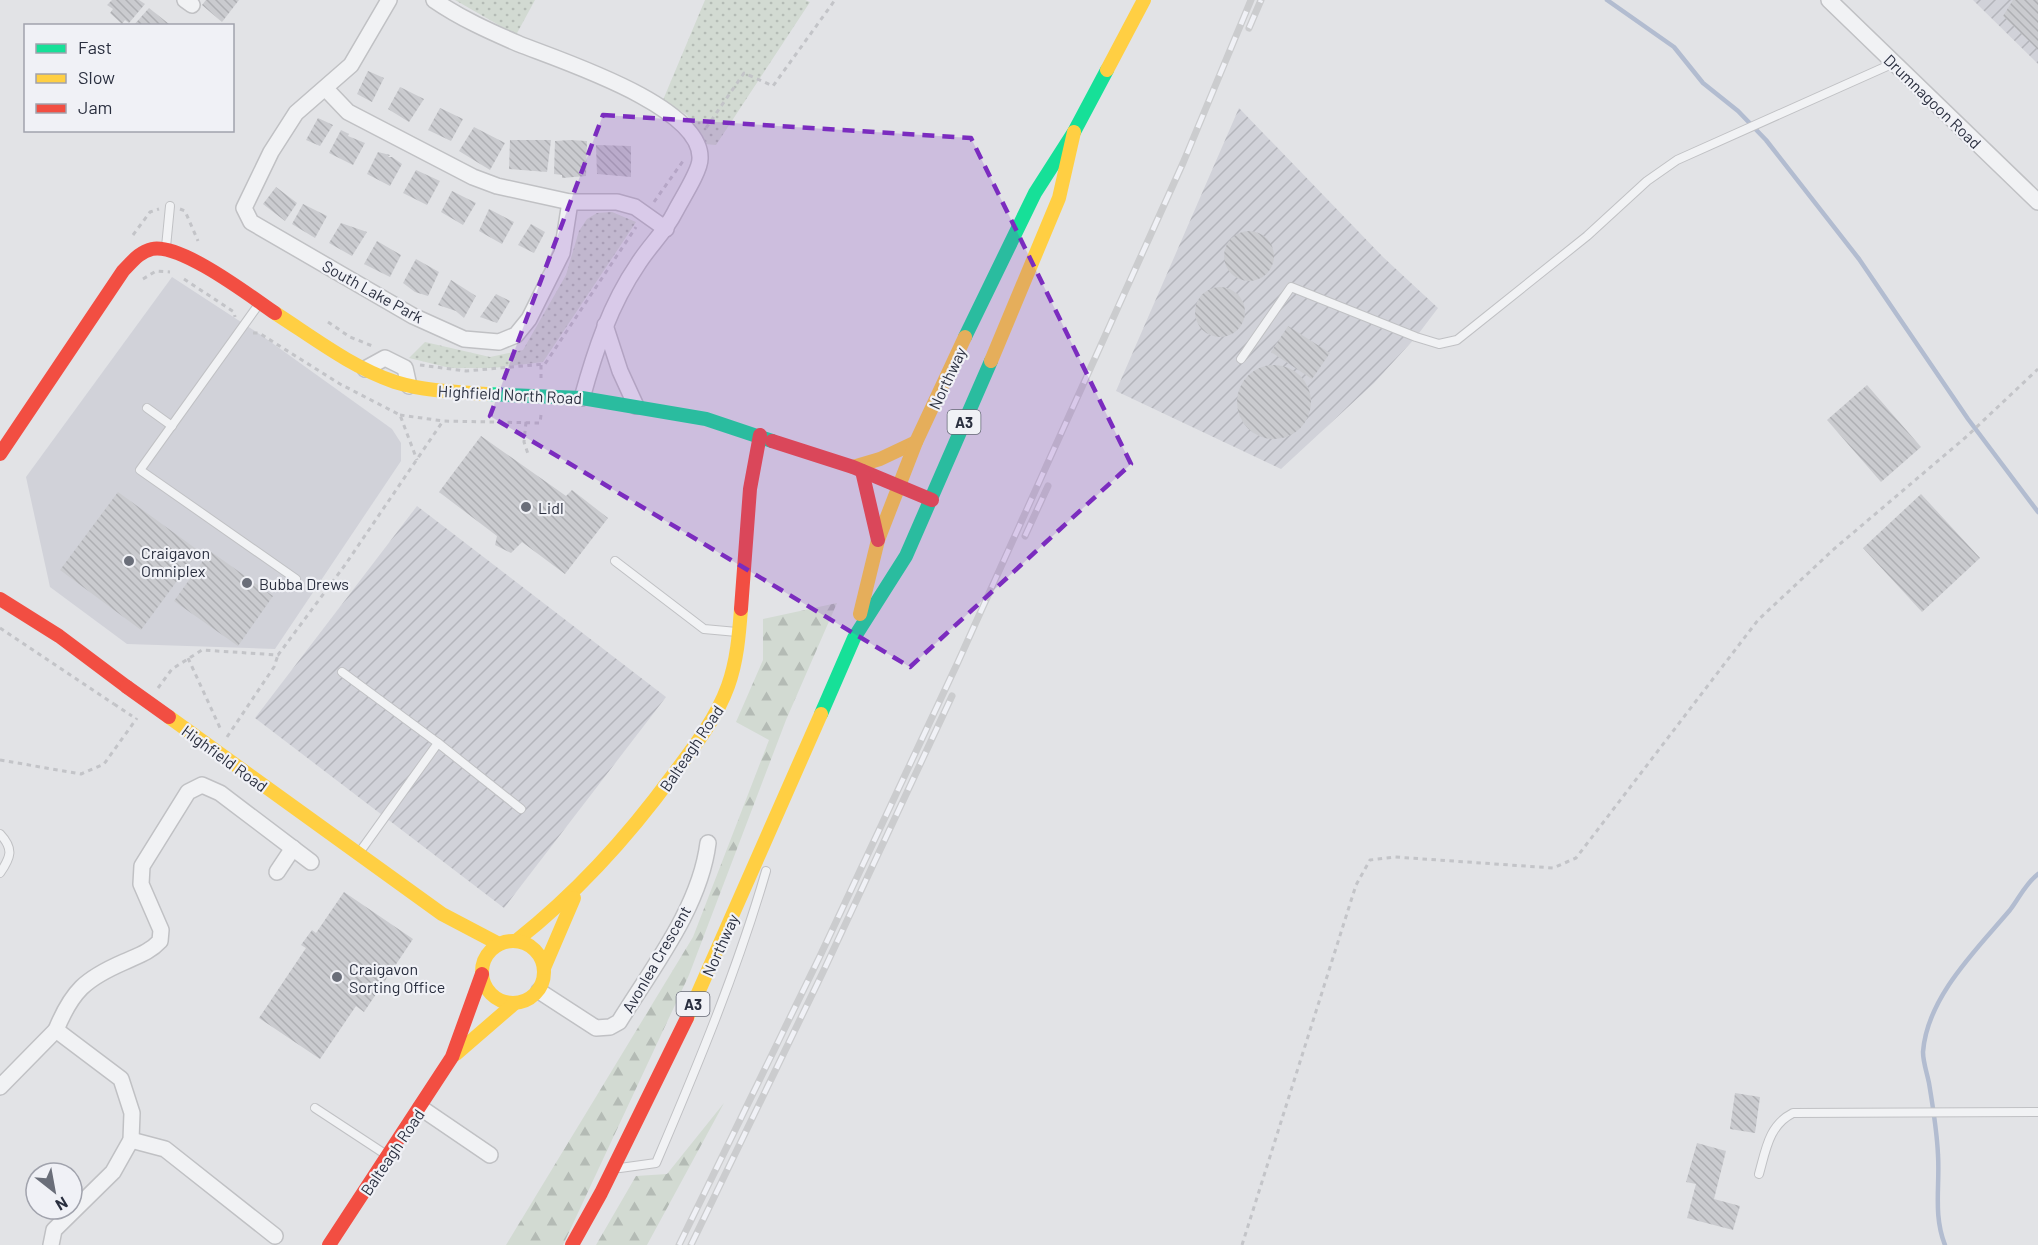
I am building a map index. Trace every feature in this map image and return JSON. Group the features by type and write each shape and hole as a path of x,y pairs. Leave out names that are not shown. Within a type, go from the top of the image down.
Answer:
{"main road":[{"name":"Northway","path":"854,638 878,540 916,442 1010,240 1035,193 1074,132 1144,0"},
{"name":"Northway","path":"572,1245 612,1170 692,1007 854,638 906,556 932,500 1059,198 1074,132"},
{"path":"1006,288 1037,223 1059,198"},
{"path":"0,454 123,271 139,254 152,249 166,248 201,264 365,369"},
{"name":"Highfield North Road","path":"409,386 445,392 582,398 706,419 858,469 932,500"},
{"name":"Balteagh Road","path":"516,941 577,891 646,814 714,719 730,681 738,632 748,495 760,435"},
{"path":"878,540 858,469 916,442"},
{"path":"918,494 926,474"},
{"name":"Highfield Road","path":"3,597 442,914 499,944"},
{"name":"Balteagh Road","path":"544,968 577,891"},
{"name":"Highfield Road","path":"442,914 483,968"},
{"path":"516,941 534,949 544,968 543,982 539,991 532,997 515,1004 505,1002 489,992 483,968 487,956 499,944 516,941"},
{"name":"Balteagh Road","path":"335,1243 452,1057 483,968"},
{"name":"Balteagh Road","path":"452,1057 515,1004"}],"street":[{"name":"South Lake Park","path":"389,0 351,65 326,89 296,112 271,152 244,208 251,222 413,316 464,339 499,342 516,335 529,319 562,253 570,202"},
{"path":"434,0 454,14 519,44 600,74 656,105 681,122 697,141 700,160 666,229 638,263 604,325 582,398"},
{"name":"Drumnagoon Road","path":"1829,0 2038,202"},
{"path":"326,89 348,112 473,177 497,186 570,202 616,202 635,207 666,229"},
{"path":"604,325 620,371 636,406"},
{"path":"365,369 385,358 405,368 409,386"},
{"path":"0,1087 56,1030 73,994 107,970 152,949 160,941 161,930 141,884 142,866 188,792 202,785 220,793 311,862"},
{"name":"Avonlea Crescent","path":"539,991 596,1028 610,1027 619,1022 676,929 705,867 708,843"},
{"path":"277,872 293,848"},
{"path":"51,1245 54,1230 113,1172 131,1140 132,1113 121,1078 56,1030"},
{"path":"421,1108 490,1155"},
{"path":"131,1140 165,1149 275,1236"}],"lane":[{"path":"1241,359 1291,287 1416,337 1439,344 1457,340 1587,236 1647,180 1693,151 1764,122 1894,63"},
{"path":"166,248 170,206"},
{"path":"260,303 140,470 296,579"},
{"path":"147,408 172,426"},
{"path":"615,561 704,629 738,632"},
{"path":"342,672 438,743 521,809"},
{"path":"358,854 438,743"},
{"path":"772,848 791,783"},
{"path":"0,834 10,846 11,857 0,873"},
{"path":"612,1170 656,1163 698,1066 751,924 769,859"},
{"path":"315,1108 389,1156"},
{"path":"1759,1174 1772,1130 1782,1119 1793,1113 2038,1112"}],"path":[{"path":"170,206 185,211 196,240 206,246"},
{"path":"141,281 156,271 173,272"},
{"path":"182,278 234,312 239,333 260,333 340,384 400,415 417,460"},
{"path":"322,318 351,337 382,349"},
{"path":"1242,1245 1356,885 1370,860 1395,857 1553,868 1576,858 1758,620 1834,549 1966,436 2038,369"},
{"path":"221,755 227,737 274,667 278,655 443,421"},
{"path":"526,422 524,442 529,457"},
{"path":"0,628 114,704"},
{"path":"151,698 171,669 202,650 278,655"},
{"path":"188,658 221,730 227,737"},
{"path":"0,760 81,774 104,764 138,717"}],"highlighted area":[{"path":"603,115 971,138 1131,464 910,667 490,416"}],"shaded area":[{"path":"1973,0 2038,0 2038,64 1978,5"},
{"path":"1239,108 1383,257 1438,308 1416,337 1374,383 1281,469 1116,391"},
{"path":"172,277 261,335 392,429 401,443 401,461 275,649 127,644 50,587 26,477"},
{"path":"417,506 666,697 504,908 255,718"}],"green space":[{"path":"455,0 535,0 516,35"},
{"path":"705,0 805,0 810,2 716,145 704,144 687,115 663,100"},
{"path":"612,212 636,222 543,362 493,368 450,368 409,358 425,342 490,357 523,350 566,275 579,231 587,219 597,213"},
{"path":"837,603 786,720 689,975 563,1245 506,1245 693,937 769,740 736,722 763,660 763,619"},
{"path":"724,1103 647,1245 596,1245 636,1176 667,1174"}],"building":[{"path":"112,0 139,0 145,4 129,23 125,20 122,24 110,13 113,9 107,5"},
{"path":"206,0 239,0 222,22 202,5"},
{"path":"2013,0 2038,0 2038,50 2003,16"},
{"path":"149,8 169,24 135,24"},
{"path":"368,71 384,78 372,102 357,94"},
{"path":"400,87 424,99 409,122 388,109"},
{"path":"440,108 463,119 451,141 428,130"},
{"path":"318,118 333,125 320,146 306,140"},
{"path":"474,127 505,143 490,170 459,151"},
{"path":"341,130 349,134 348,136 365,143 353,165 329,153"},
{"path":"510,140 551,140 547,172 509,169"},
{"path":"555,141 587,141 586,176 562,178 562,175 554,174"},
{"path":"596,145 631,146 631,177 597,174"},
{"path":"378,152 390,155 388,157 402,164 390,186 367,174"},
{"path":"416,170 440,181 427,205 403,193"},
{"path":"276,187 297,203 285,221 263,204"},
{"path":"452,191 476,203 463,225 441,212"},
{"path":"303,204 327,216 315,238 292,224"},
{"path":"489,209 514,222 502,244 479,231"},
{"path":"341,223 367,232 352,256 329,243"},
{"path":"531,224 545,232 534,253 518,245"},
{"path":"1244,231 1254,231 1267,238 1274,251 1274,261 1267,274 1254,281 1244,281 1235,277 1228,270 1224,261 1224,251 1228,242 1235,235"},
{"path":"377,241 401,255 390,277 364,264"},
{"path":"416,259 439,272 428,296 415,292 403,283"},
{"path":"451,280 476,296 464,318 456,311 438,305"},
{"path":"1215,287 1225,287 1238,294 1245,307 1245,317 1238,330 1225,337 1215,337 1206,333 1199,326 1195,317 1195,307 1199,298 1206,291"},
{"path":"496,294 510,301 497,323 480,317"},
{"path":"1288,326 1330,353 1312,379 1271,352"},
{"path":"1267,365 1281,365 1295,371 1305,381 1311,395 1309,416 1295,433 1281,439 1267,439 1253,433 1243,423 1237,409 1237,395 1243,381 1253,371"},
{"path":"1867,385 1921,447 1881,482 1827,420"},
{"name":"Lidl","path":"481,436 566,496 572,490 608,518 565,574 522,542 511,553 495,545 497,536 439,492"},
{"name":"Craigavon Omniplex","path":"118,492 199,551 141,630 60,570"},
{"path":"1921,494 1980,558 1922,612 1863,548"},
{"path":"210,551 273,596 238,646 174,601"},
{"name":"Craigavon Sorting Office","path":"344,892 413,939 364,1012 356,1006 320,1059 259,1018 306,948 301,945 312,930 316,933"},
{"path":"1735,1093 1760,1097 1755,1133 1730,1129"},
{"path":"1697,1143 1726,1151 1714,1199 1740,1206 1733,1230 1687,1218 1696,1184 1686,1182"}],"waterway":[{"path":"1607,0 1674,47 1703,83 1738,111 1766,140 1859,259 1968,419 2038,512"},
{"path":"1945,1245 1938,1212 1936,1128 1923,1056 1927,1032 1934,1012 1956,975 2038,874"}],"railway":[{"path":"679,1245 820,956 958,662 1183,163 1251,0"},
{"path":"1249,28 1261,0"},
{"path":"1025,536 1048,486"},
{"path":"691,1245 823,972 952,696"}],"traffic: fast":[{"path":"965,337 1035,193 1074,132 1107,70"},
{"path":"821,714 854,638 906,556 991,361"},
{"path":"487,394 582,398 706,419 772,441"}],"traffic: slow":[{"path":"1107,70 1144,0"},
{"path":"991,361 1059,198 1074,132"},
{"path":"275,313 348,360 379,376 406,385 429,389 487,394"},
{"path":"860,614 878,540 916,442 965,337"},
{"path":"853,467 880,459 916,442"},
{"path":"516,941 560,904 619,843 656,798 704,732 723,698 731,677 741,609"},
{"path":"687,1018 821,714"},
{"path":"169,717 442,914 499,944"},
{"path":"544,968 574,898"},
{"path":"513,941 525,943 535,950 542,960 544,972 542,984 535,994 525,1001 513,1003 501,1001 491,994 484,984 482,972 484,960 491,950 501,943 513,941"},
{"path":"456,1054 515,1003"}],"traffic: jam":[{"path":"0,454 123,271 143,252 165,249 180,254 215,272 275,313"},
{"path":"741,609 750,489 760,435"},
{"path":"772,441 853,467 932,500"},
{"path":"862,471 878,540"},
{"path":"0,599 59,636 127,687"},
{"path":"127,687 169,717"},
{"path":"329,1245 452,1057 482,974"},
{"path":"572,1245 601,1193 687,1018"}],"place":[{"name":"Lidl","path":"526,507"},
{"name":"Craigavon Omniplex","path":"129,561"},
{"name":"Bubba Drews","path":"247,583"},
{"name":"Craigavon Sorting Office","path":"337,977"}]}
